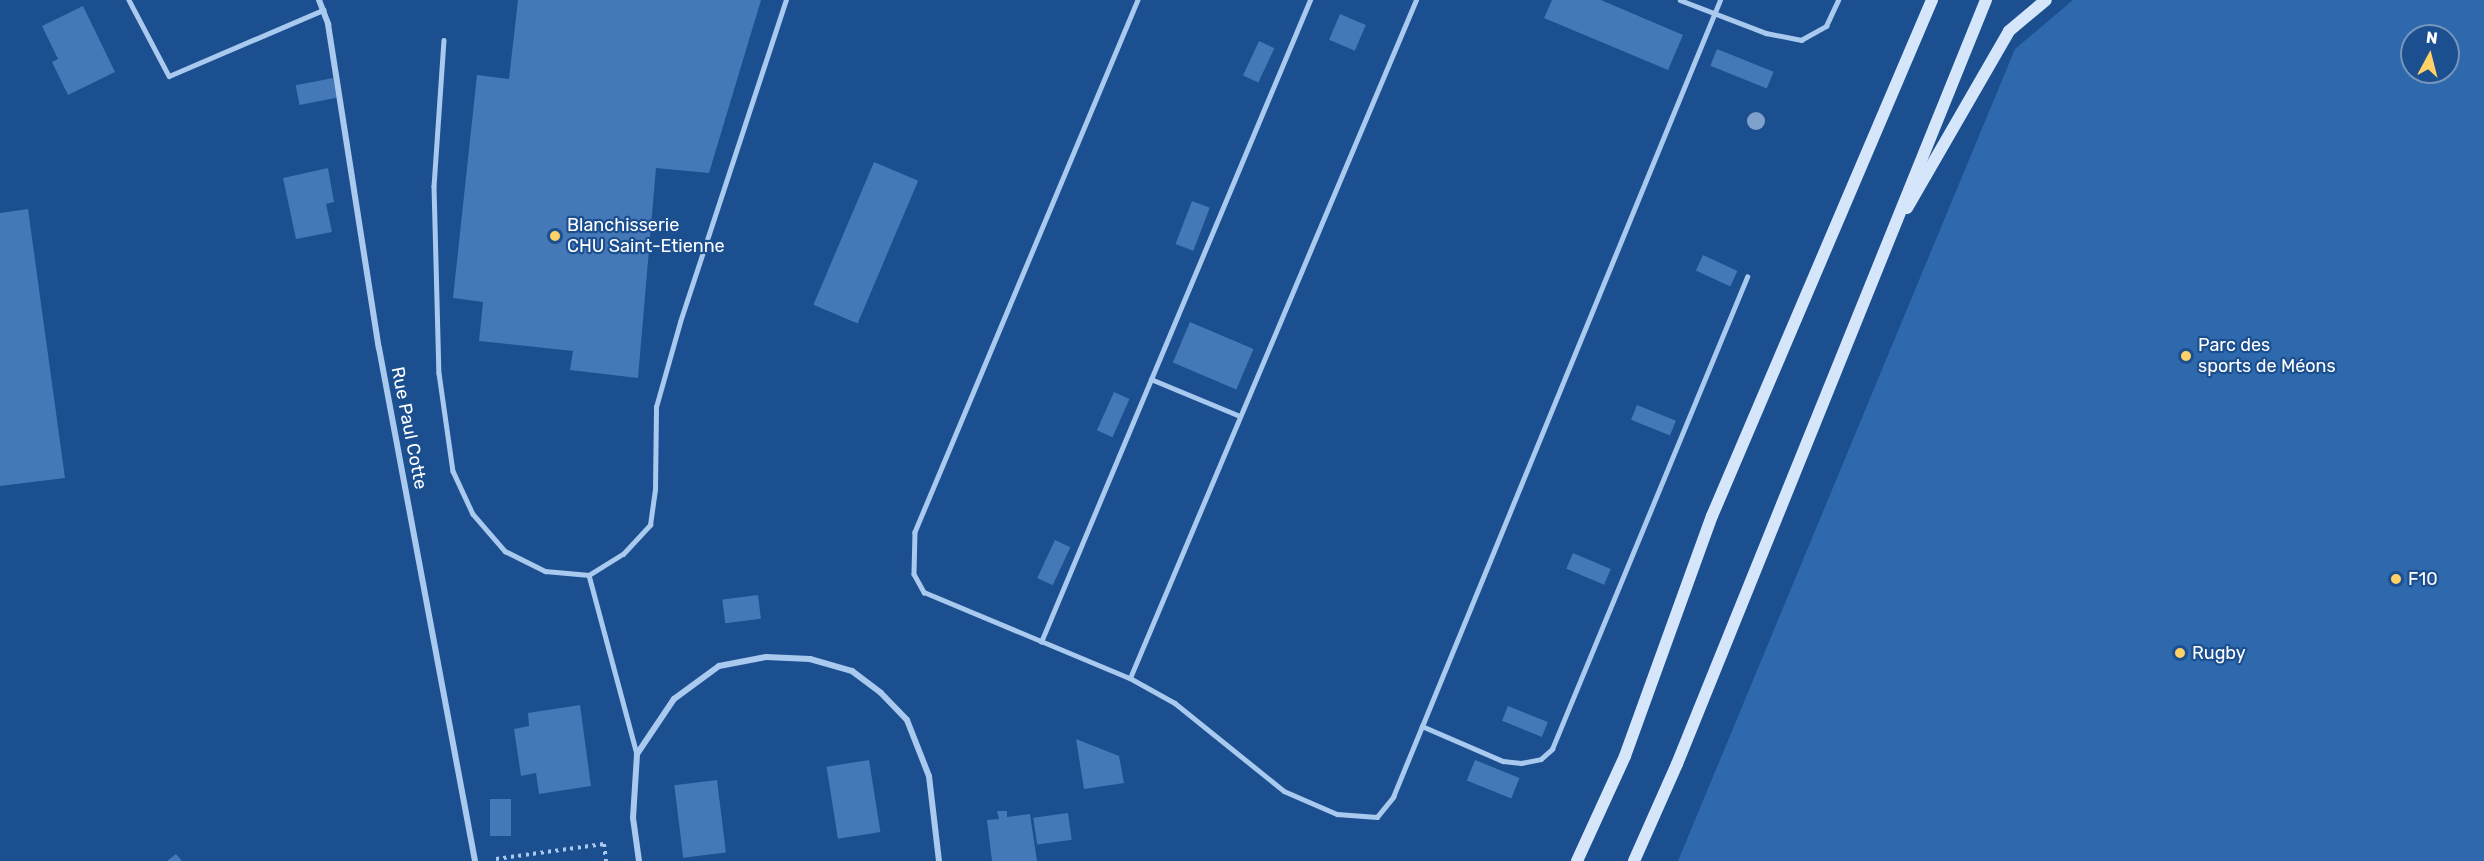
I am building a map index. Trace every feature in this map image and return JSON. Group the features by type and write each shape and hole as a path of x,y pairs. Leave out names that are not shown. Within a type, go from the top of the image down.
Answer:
{"main road":[{"path":"1577,861 1624,756 1712,516 1932,0"},
{"path":"1634,861 1681,753 1986,0"},
{"path":"1883,251 2008,32 2046,0"}],"street":[{"name":"Rue Paul Cotte","path":"319,0 328,24 379,348 475,861"},
{"path":"639,861 633,818 637,754 674,699 718,666 766,657 810,659 852,672 881,693 908,720 929,776 939,861"}],"lane":[{"path":"129,0 169,76 323,10"},
{"path":"444,40 434,186 440,373 453,471 473,514 505,551 545,571 589,575 623,554 650,525 655,490 657,407 680,322 786,0"},
{"path":"1138,0 913,543 914,574 924,592 1130,678 1175,703 1284,791 1337,814 1377,817 1393,797 1720,0"},
{"path":"1041,642 1310,0"},
{"path":"1130,678 1416,0"},
{"path":"1680,0 1714,14 1801,40 1826,26 1838,0"},
{"path":"1422,726 1503,761 1521,763 1541,759 1552,749 1747,277"},
{"path":"1151,379 1240,416"},
{"path":"589,575 637,754"}],"path":[{"path":"492,860 604,844 606,861"}],"shaded area":[{"name":"Parc des sports de Méons","path":"2073,0 2484,0 2484,861 1678,861 2015,49"}],"building":[{"name":"Blanchisserie CHU Saint-Etienne","path":"518,0 761,0 709,173 656,168 638,378 570,370 573,351 479,341 483,302 453,298 477,75 509,79"},
{"path":"1552,0 1601,0 1683,35 1668,70 1544,18"},
{"path":"83,6 115,72 68,95 52,62 58,59 42,26"},
{"path":"1340,14 1366,25 1355,51 1329,40"},
{"path":"1259,41 1274,48 1258,83 1243,75"},
{"path":"1717,49 1774,72 1767,89 1710,66"},
{"path":"333,78 337,98 300,105 296,85"},
{"path":"874,162 918,181 858,323 813,305"},
{"path":"328,168 334,202 326,204 332,232 296,239 283,178"},
{"path":"1192,201 1210,208 1193,251 1176,244"},
{"path":"28,209 65,478 0,486 0,213"},
{"path":"1703,255 1737,271 1730,286 1696,270"},
{"path":"1190,322 1254,349 1236,389 1173,363"},
{"path":"1114,392 1130,399 1112,437 1097,430"},
{"path":"1637,405 1676,421 1670,436 1631,420"},
{"path":"1055,540 1070,547 1053,585 1037,578"},
{"path":"1573,553 1611,569 1604,585 1566,569"},
{"path":"758,595 761,619 725,623 722,599"},
{"path":"580,705 591,786 539,794 536,773 521,776 514,729 529,726 528,713"},
{"path":"1508,706 1548,722 1542,737 1502,721"},
{"path":"1076,739 1119,756 1124,783 1084,789"},
{"path":"869,760 880,832 838,839 827,767"},
{"path":"1475,760 1520,778 1511,798 1467,780"},
{"path":"717,780 726,852 683,858 674,785"},
{"path":"490,799 511,799 511,836 490,836"},
{"path":"997,811 1007,811 1007,817 1030,814 1037,861 992,861 987,820 999,819"},
{"path":"1068,813 1072,840 1037,845 1033,818"},
{"path":"176,854 182,861 167,861"}],"place":[{"name":"Blanchisserie CHU Saint-Etienne","path":"555,236"},
{"name":"Parc des sports de Méons","path":"2186,356"},
{"name":"F10","path":"2396,579"},
{"name":"Rugby","path":"2180,653"}]}
